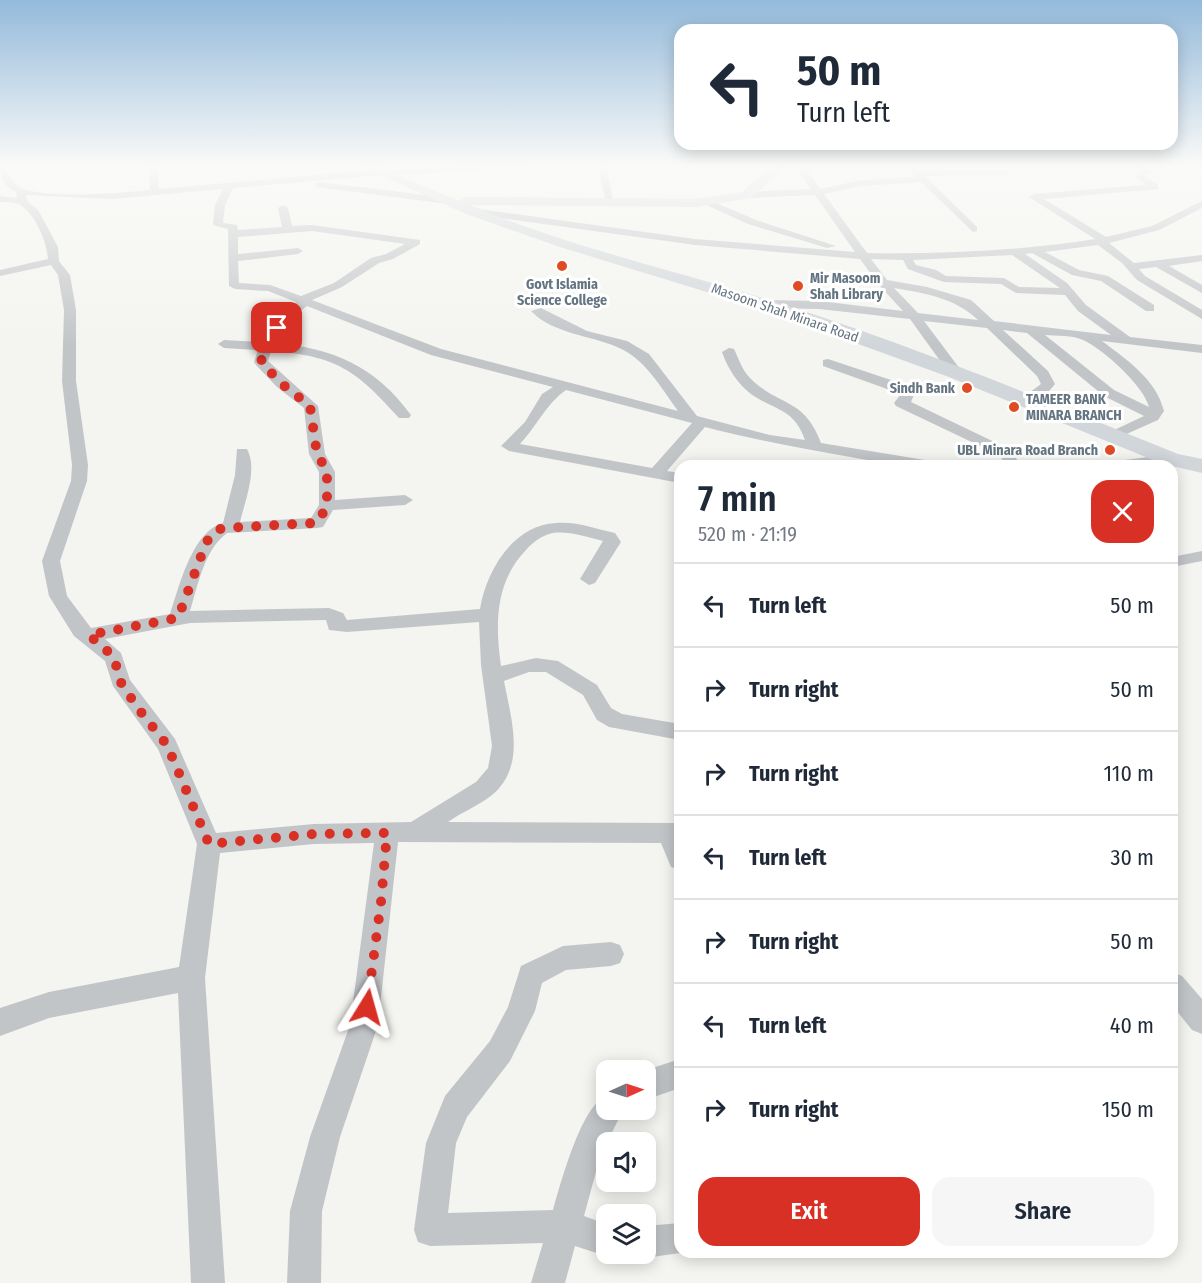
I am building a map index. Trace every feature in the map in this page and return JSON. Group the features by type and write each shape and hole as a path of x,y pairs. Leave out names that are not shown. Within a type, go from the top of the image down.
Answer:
{"main road":[{"name":"Masoom Shah Minara Road","path":"512,226 765,304 956,373 1175,460"},
{"name":"Masoom Shah Minara Road","path":"1178,461 1202,466"}],"street":[{"path":"42,226 53,248 54,261 64,275 70,309 69,381 80,465 79,481 51,561 58,596 81,631 89,635 114,657 120,681 167,745 209,844 191,978 208,1283"},
{"path":"224,226 232,227 235,286 270,288 436,352 769,439 894,460"},
{"path":"287,226 288,230"},
{"path":"570,226 727,248 908,258 1036,251 1140,234 1159,226"},
{"path":"764,226 827,246 856,246"},
{"path":"842,226 883,283 914,316 956,373"},
{"path":"970,226 973,229"},
{"path":"1079,226 1102,241 1141,278 1199,311"},
{"path":"178,618 206,543 213,532 230,528 317,523 327,506 327,471 317,454 310,406 282,384 261,362 265,346 290,310 338,285 375,260 389,257 416,242 312,228 232,234"},
{"path":"233,258 298,251"},
{"path":"1036,251 1077,273 1104,278 1150,308"},
{"path":"1016,253 1063,285 1082,308 1125,339"},
{"path":"908,258 912,267 933,272 960,291 973,307 1043,374 1048,384 1040,393 1025,401"},
{"path":"1131,267 1202,258"},
{"path":"1187,260 1202,268"},
{"path":"0,273 54,261"},
{"path":"1160,265 1202,290"},
{"path":"944,279 1004,281 1016,290 1068,292"},
{"path":"1187,281 1202,280"},
{"path":"883,283 942,293 973,307"},
{"path":"765,304 819,305 1202,349"},
{"path":"537,311 589,337 634,349 644,357 697,420"},
{"path":"1029,328 1109,393 1154,415"},
{"path":"1084,334 1146,384 1157,404 1157,411 1154,415 1113,436"},
{"path":"224,344 311,351 346,363 367,376 404,415"},
{"path":"729,352 746,382 798,412 811,432 815,447"},
{"path":"828,363 901,388 908,392 907,398 901,403 1004,452 1010,460"},
{"path":"564,385 547,397 531,423 509,446 674,476"},
{"path":"657,472 697,420"},
{"path":"230,528 243,475 242,452"},
{"path":"1163,460 1171,459"},
{"path":"327,506 405,500"},
{"path":"416,832 448,809 482,792 499,770 502,723 487,615 493,584 506,561 532,533 547,528 565,527 609,537 612,542 589,579"},
{"path":"1178,561 1202,556"},
{"path":"89,635 178,618 227,615 329,614 336,617 336,624 347,626 487,615"},
{"path":"494,676 518,667 544,664 551,666 590,690 604,714 617,721 674,731"},
{"path":"304,1283 306,1210 325,1137 364,1025 381,902 387,833"},
{"path":"209,844 314,834 674,833"},
{"path":"596,1237 564,1226 430,1230 441,1143 456,1107 500,1051 520,1011 531,975 562,958 611,954"},
{"path":"0,1022 49,1005 191,978"},
{"path":"1178,992 1202,1020"},
{"path":"656,1081 674,1075"},
{"path":"548,1283 586,1152 603,1120"},
{"path":"656,1241 674,1240"}],"place":[{"name":"Govt Islamia Science College","path":"562,266"},
{"name":"Mir Masoom Shah Library","path":"798,286"},
{"name":"Sindh Bank","path":"967,388"},
{"name":"TAMEER BANK MINARA BRANCH","path":"1014,407"},
{"name":"UBL Minara Road Branch","path":"1110,450"}],"route":[{"path":"277,328 265,346 261,362 282,384 306,400 310,406 317,454 327,471 327,506 317,523 223,528 213,532 206,543 178,618 89,635 114,657 120,681 167,745 209,844 314,834 387,833 381,902 367,1007"}]}
